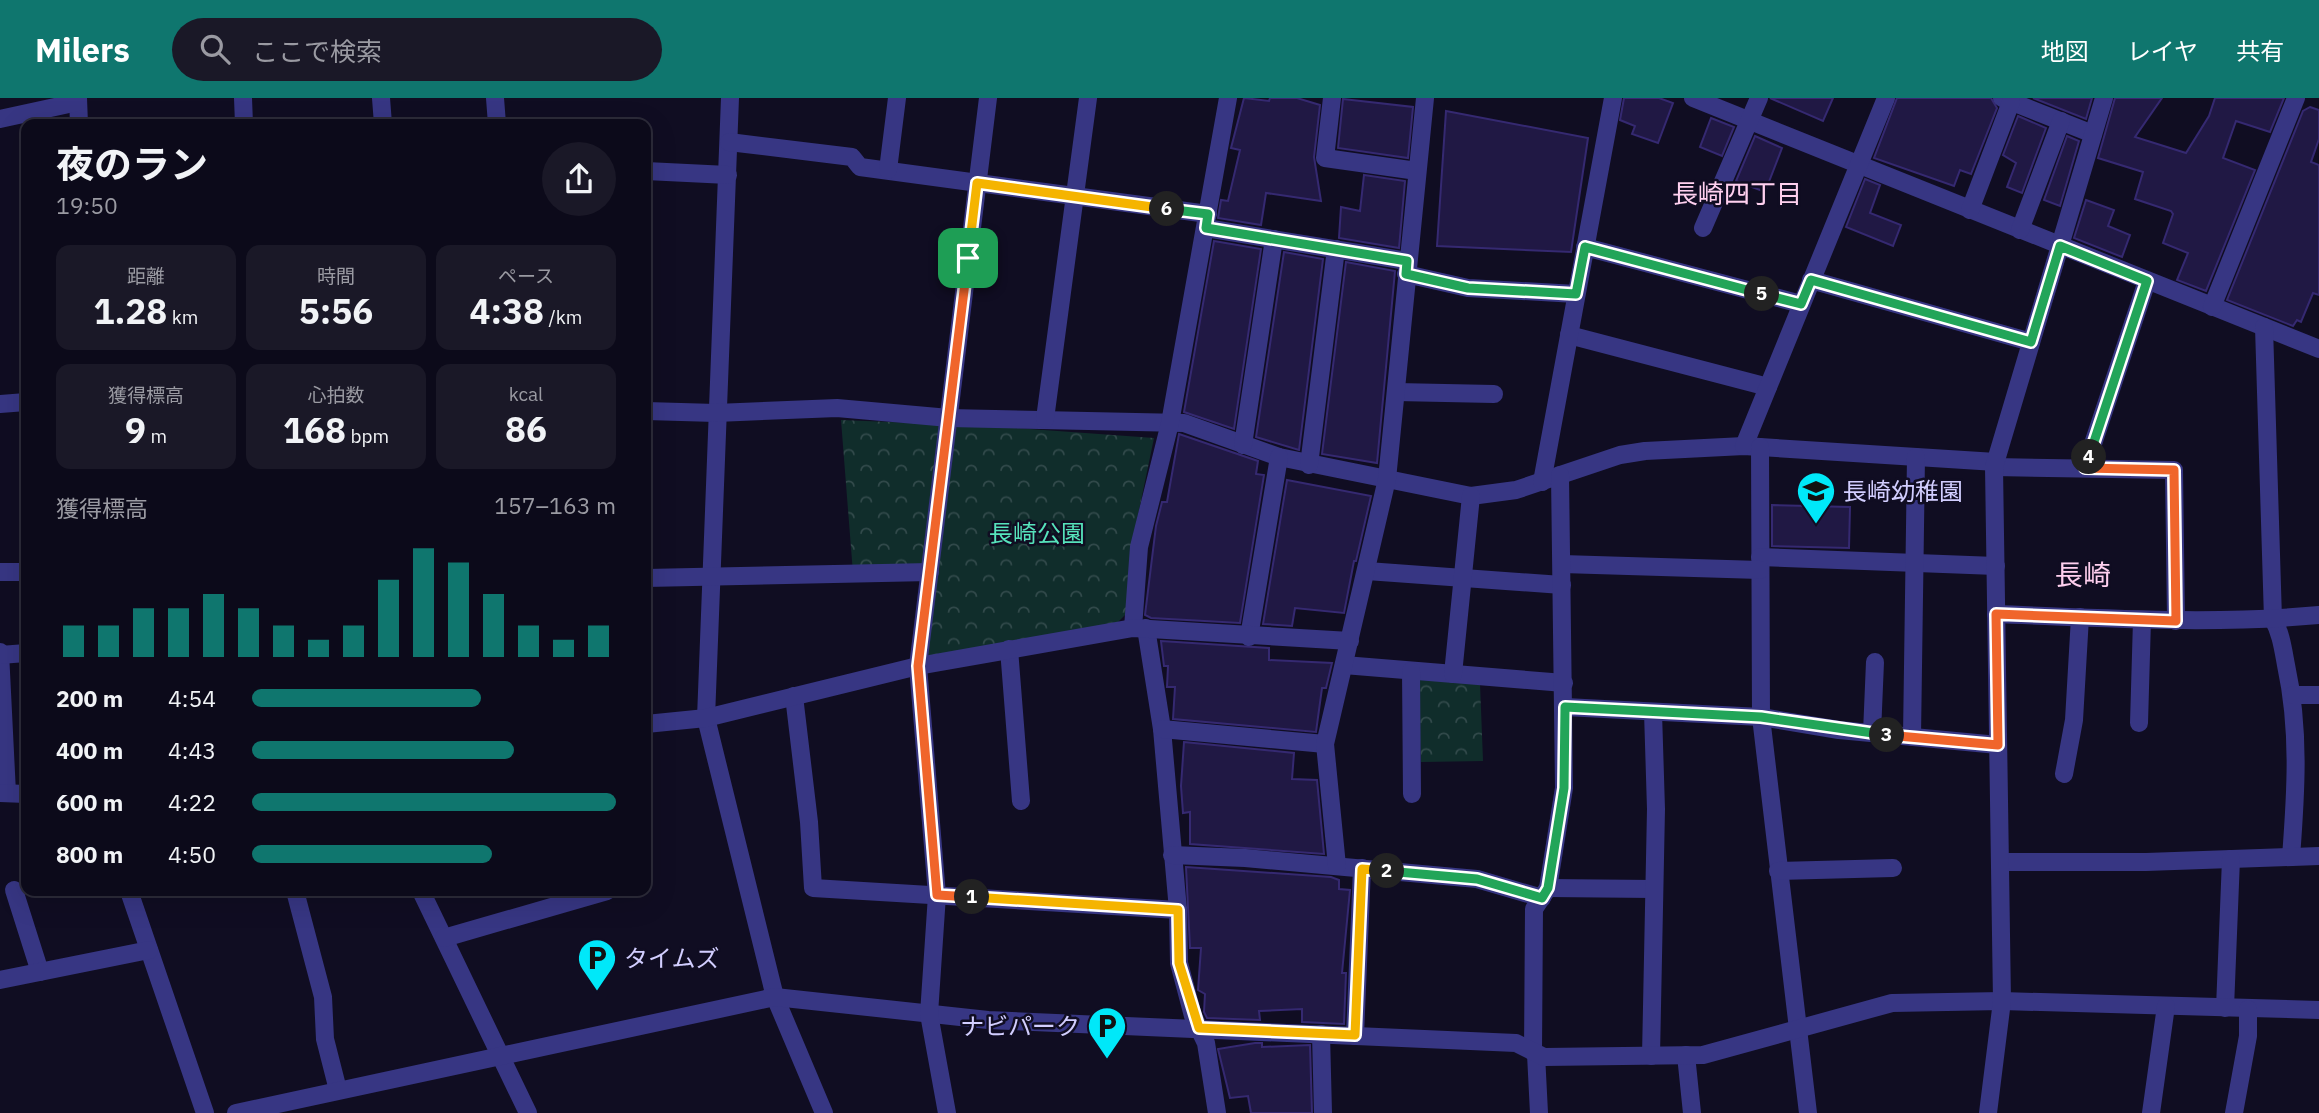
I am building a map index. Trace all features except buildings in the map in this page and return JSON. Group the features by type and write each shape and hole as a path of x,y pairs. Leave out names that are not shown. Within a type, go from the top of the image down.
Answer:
{"street":[{"path":"243,98 244,119"},
{"path":"381,98 383,119"},
{"path":"495,98 497,119"},
{"path":"730,98 706,718 775,998 824,1113"},
{"path":"888,170 897,98"},
{"path":"947,1113 929,1014 937,895 918,666 988,98"},
{"path":"1045,419 1088,98"},
{"path":"1217,1113 1206,1042 1179,963 1178,910 1162,729 1140,628 1139,547 1170,423 1228,98"},
{"path":"1332,98 1325,158 1417,172"},
{"path":"1337,866 1325,744 1387,479 1425,98"},
{"path":"1542,482 1613,98"},
{"path":"1693,98 2319,349"},
{"path":"1703,228 1759,98"},
{"path":"1808,1113 1777,871 1761,717 1760,563 1752,447 1768,387 1886,98"},
{"path":"1988,1113 2003,1001 1995,464 2104,98"},
{"path":"2212,307 2296,98"},
{"path":"0,119 78,100 79,119"},
{"path":"1970,210 2007,100 2093,134"},
{"path":"2020,230 2061,121"},
{"path":"729,142 852,157 860,167 1075,197 1207,221 1274,239 1336,249 1407,267 1468,288 1576,294"},
{"path":"651,171 728,175"},
{"path":"1244,445 1274,239"},
{"path":"1585,247 1801,304"},
{"path":"1309,465 1336,249"},
{"path":"1811,280 2031,342"},
{"path":"2085,468 2147,281"},
{"path":"2264,327 2273,619 2279,630 2293,695 2298,762 2291,857"},
{"path":"1569,335 1768,387"},
{"path":"1396,393 1494,394"},
{"path":"0,404 21,402"},
{"path":"651,411 716,413 837,408 949,418 1184,423 1309,465 1471,496 1516,491 1632,453 1752,447 1995,464 2174,470 2176,621"},
{"path":"1249,637 1279,457"},
{"path":"1912,737 1916,457"},
{"path":"1539,1113 1535,1053 1534,909 1545,893 1564,788 1560,475"},
{"path":"1453,674 1471,496"},
{"path":"1562,564 1916,563 1996,566"},
{"path":"1367,571 1562,585"},
{"path":"0,572 21,572"},
{"path":"651,578 930,572"},
{"path":"1996,614 2176,621 2319,615"},
{"path":"2064,774 2074,720 2080,617"},
{"path":"2139,723 2141,620"},
{"path":"651,723 706,718 918,666 1140,628 1249,637 1350,641"},
{"path":"1009,649 1021,801"},
{"path":"21,653 1,654 3,793 21,794"},
{"path":"1872,733 1875,662"},
{"path":"1344,665 1564,683"},
{"path":"1411,671 1412,794"},
{"path":"2293,695 2319,695"},
{"path":"794,696 810,822 813,888 1178,910"},
{"path":"1565,707 1761,717 1872,733 1998,745"},
{"path":"1651,1056 1653,712"},
{"path":"1162,729 1325,744"},
{"path":"1172,855 1477,879 1545,893 1654,889"},
{"path":"2001,862 2319,856"},
{"path":"2225,1008 2231,859"},
{"path":"1777,871 1893,868"},
{"path":"1355,1035 1362,869"},
{"path":"14,890 40,972"},
{"path":"131,896 205,1113"},
{"path":"296,896 323,997 325,1040 338,1090"},
{"path":"423,896 528,1113"},
{"path":"444,938 590,896"},
{"path":"0,980 149,950"},
{"path":"236,1113 775,998 988,1020 1516,1043 1544,1057 1703,1055 1892,1003 2003,1001 2319,1010"},
{"path":"2151,1113 2166,1006"},
{"path":"2234,1113 2248,1036 2248,1009"},
{"path":"1321,1034 1323,1113"},
{"path":"1686,1055 1692,1113"}],"green space":[{"name":"長崎公園","path":"841,420 939,424 930,572 853,573"},
{"name":"長崎公園","path":"961,424 1154,438 1132,544 1128,612 1116,624 918,666 956,428"},
{"path":"1417,679 1480,684 1483,761 1421,762"}],"place":[{"name":"長崎幼稚園","path":"1816,525"},
{"name":"タイムズ","path":"597,992"},
{"name":"ナビパーク","path":"1107,1060"}],"district":[{"name":"長崎四丁目","path":"1737,193"},
{"name":"長崎","path":"2083,574"}],"route":[{"path":"977,183 1208,214 1206,228 1407,261 1406,274 1468,288 1576,294 1585,247 1801,304 1811,280 2031,342 2060,246 2147,281 2085,468 2174,470 2176,621 1996,614 1998,745 1839,730 1761,717 1565,707 1564,788 1548,888 1542,898 1477,879 1362,869 1355,1035 1199,1028 1193,1016 1179,963 1178,910 937,895 918,666 968,258 977,183"}]}
